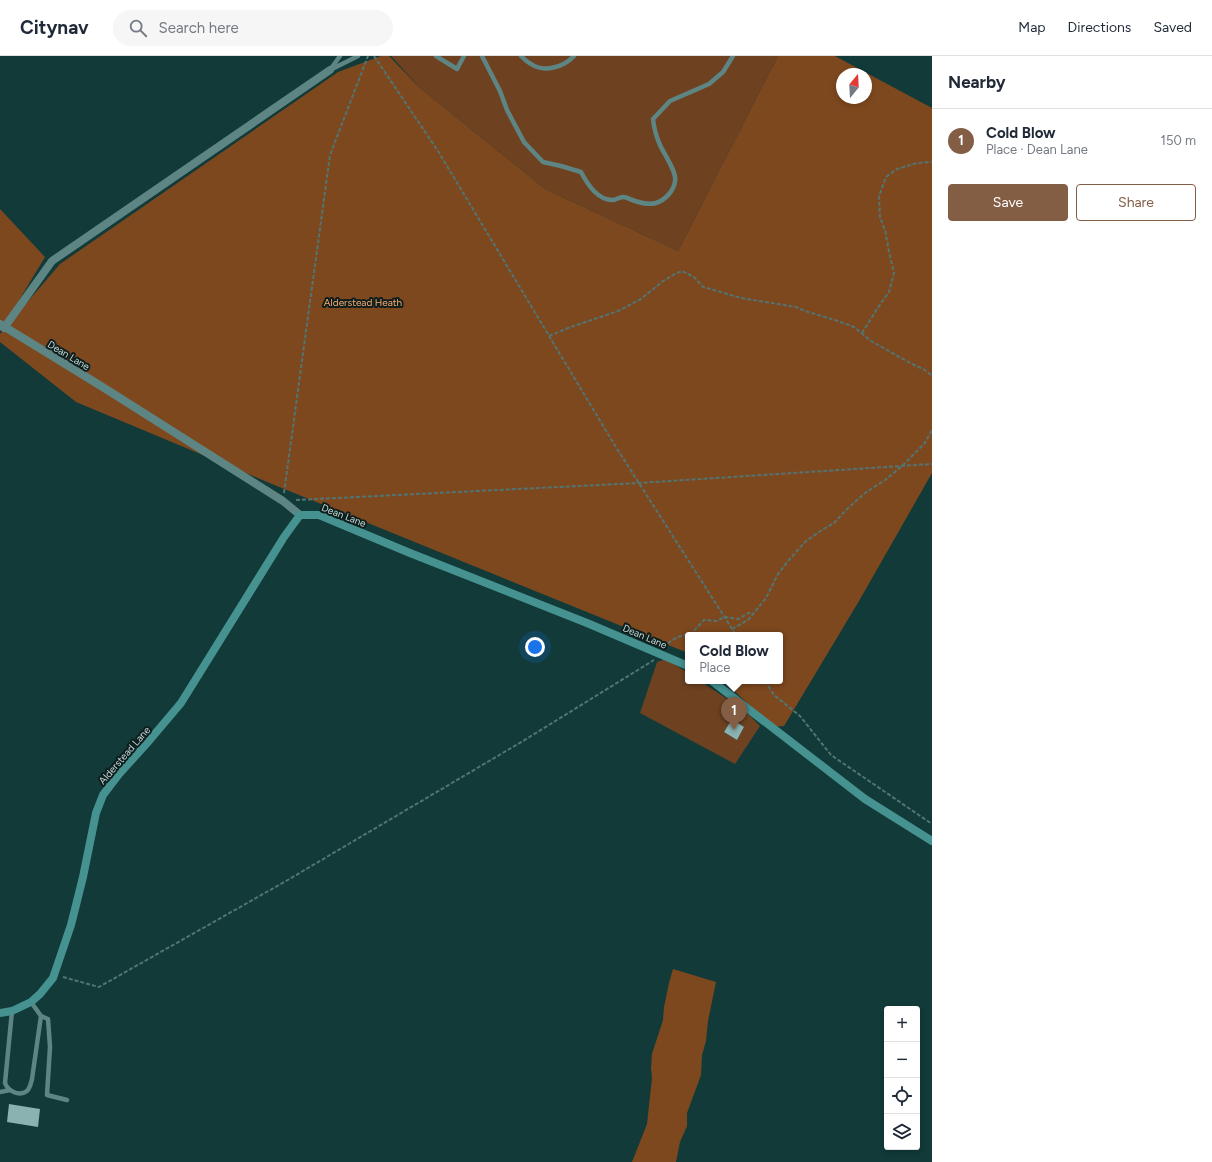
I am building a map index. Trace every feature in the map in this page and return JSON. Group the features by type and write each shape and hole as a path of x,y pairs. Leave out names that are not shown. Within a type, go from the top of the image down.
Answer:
{"main road":[{"name":"Dean Lane","path":"300,515 319,515 410,553 586,622 685,665"},
{"name":"Alderstead Lane","path":"0,1013 12,1011 31,1002 40,994 53,978 71,926 83,878 96,813 103,795 118,774 148,742 181,703 284,537 300,515"},
{"path":"716,684 865,799 932,841"}],"street":[{"path":"2,326 52,261 330,70"},
{"name":"Dean Lane","path":"2,326 283,500 300,515"}],"lane":[{"path":"330,70 340,56"},
{"path":"330,70 358,56"},
{"path":"436,56 457,69 464,56"},
{"path":"482,56 500,91 507,110 524,142 542,162 581,172 586,182 595,192 606,199 615,200 625,197 646,204 656,203 668,195 676,180 673,170 666,158 654,129 653,118 670,101 709,84 723,72 733,56"},
{"path":"521,56 531,64 541,69 561,66 570,61 574,56"},
{"path":"31,1002 41,1016 48,1019 50,1048 47,1095 67,1100"},
{"path":"12,1011 5,1083 7,1088 15,1093 22,1094 29,1088 32,1079 41,1016"},
{"path":"0,1092 10,1090"}],"path":[{"path":"368,56 330,155 283,500 639,483 932,464"},
{"path":"374,56 438,151 639,483 734,632"},
{"path":"862,334 889,292 894,273 885,230 880,217 879,196 886,177 897,169 917,163 932,162"},
{"path":"549,336 618,311 641,299 663,281 682,272 694,277 703,287 741,298 796,307 812,314 842,322 854,327 871,341 925,370 932,376"},
{"path":"732,629 748,620 766,598 778,574 806,541 834,523 865,493 885,480 902,466 924,443 932,430"},
{"path":"692,632 704,620 716,621 724,617 738,619 748,613 753,613"},
{"path":"63,977 99,987 286,881 523,741 654,660 656,652 672,639 685,635"},
{"path":"767,684 774,695 800,716 831,755 932,824"}],"shaded area":[{"path":"391,56 778,56 678,251 545,189 420,88"},
{"path":"666,659 685,671 685,684 705,684 744,710 760,726 735,764 640,713 657,662","holes":["732,719 744,727 737,740 724,732"]}],"green space":[{"name":"Alderstead Heath","path":"381,56 389,56 420,88 545,189 678,251 778,56 835,56 857,68 836,68 836,104 872,104 872,76 932,108 932,473 859,601 784,726 772,727 727,684 783,684 783,632 685,632 685,652 272,484 76,402 0,342 0,334 60,264 338,72"},
{"path":"0,209 45,257 0,332"},
{"path":"673,969 716,982 708,1021 706,1041 702,1055 701,1075 687,1113 687,1126 680,1142 676,1162 632,1162 647,1124 652,1078 652,1054 663,1020 664,1007"}],"building":[{"path":"732,719 744,727 737,740 724,732"},
{"path":"9,1104 40,1109 38,1127 7,1122"}],"place":[{"name":"Cold Blow","path":"734,730"}]}
